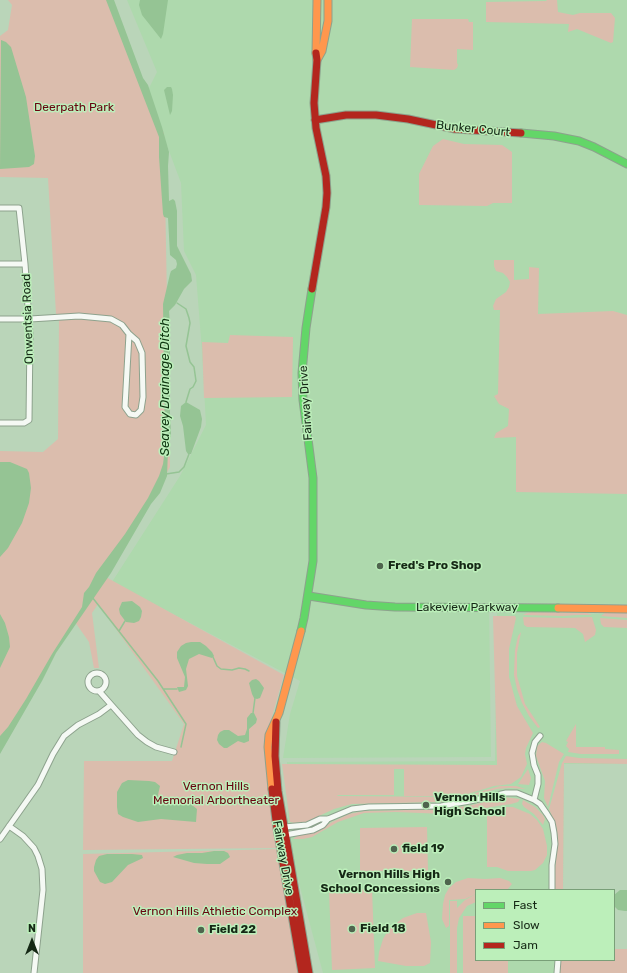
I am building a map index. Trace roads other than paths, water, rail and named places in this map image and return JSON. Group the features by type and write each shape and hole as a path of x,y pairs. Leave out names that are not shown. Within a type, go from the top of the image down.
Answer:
{"main road":[{"name":"Fairway Drive","path":"302,973 278,836 270,778 268,747 269,735 278,713 298,644 308,596 313,561 313,478 303,400 302,367 306,328 327,193 326,176 315,120 314,103 317,60 315,50 317,0"},
{"name":"Fairway Drive","path":"317,60 322,51 328,21 328,0"},
{"name":"Bunker Court","path":"315,120 346,115 376,115 408,119 454,129 554,136 579,141 627,164"},
{"name":"Lakeview Parkway","path":"308,596 366,605 395,607 627,609"},
{"name":"Fairway Drive","path":"275,719 275,762 285,835 309,973"}],"street":[{"name":"Onwentsia Road","path":"0,208 19,208 30,319 29,420 24,423 0,423"},
{"path":"0,264 25,264"},
{"path":"0,319 79,316 110,319 122,325 129,334 138,341 142,353 143,397 141,410 136,415 130,414 125,407 129,334"},
{"path":"99,690 138,735 156,747 174,752"},
{"path":"0,840 38,785 64,736 78,725 99,714 111,705"},
{"path":"534,800 538,784 538,775 534,765 532,753 535,742 540,736"},
{"path":"284,827 299,826 320,819 328,819 352,809 368,807 440,806 506,793 524,795 540,804 552,822 554,833 552,889"},
{"path":"285,835 313,830 323,825 328,819"},
{"path":"9,826 23,836 34,848 42,869 43,890 34,973"},
{"path":"557,973 558,961"}],"water":[{"name":"Seavey Drainage Ditch","path":"106,0 114,0 143,78 148,85 162,127 169,152 169,201 173,199 175,201 177,211 177,246 191,274 192,281 184,289 175,305 169,311 171,434 168,450 167,476 160,493 151,504 111,573 56,653 42,681 0,754 0,736 8,727 26,699 82,607 84,593 89,587 96,573 125,534 148,498 163,464 165,449 163,304 171,271 176,268 177,264 176,260 170,255 168,218 164,217 163,214 159,137"},
{"path":"140,0 168,0 161,39 142,15 139,5"},
{"path":"1,40 6,42 11,47 26,97 35,156 34,164 29,167 0,169"},
{"path":"167,87 171,87 173,95 172,111 170,115 164,90"},
{"path":"186,402 200,410 202,419 201,427 191,454 188,454 186,451 183,426 180,416 181,406"},
{"path":"0,462 10,462 27,469 31,488 29,503 22,523 8,548 0,557"},
{"path":"132,601 140,607 142,611 139,621 134,623 126,622 120,614 119,609 122,602"},
{"path":"0,614 5,623 10,647 0,668"},
{"path":"191,642 200,642 212,652 214,656 212,658 199,654 189,659 186,669 188,686 186,690 179,692 177,687 184,687 185,677 177,658 177,652 181,646"},
{"path":"256,679 264,688 260,698 257,699 254,698 252,694 249,683"},
{"path":"251,713 254,713 257,719 256,723 249,729 249,741 244,743 238,741 227,748 224,748 219,744 217,740 218,735 224,730 229,730 238,736 245,735 247,729 247,718"},
{"path":"128,780 155,782 160,786 158,795 160,800 166,803 181,804 187,802 197,809 196,822 161,819 138,822 118,814 117,792 122,783"},
{"path":"224,851 228,853 230,857 220,864 207,864 194,863 173,857 187,853"},
{"path":"107,854 142,855 143,858 128,865 112,882 105,884 100,882 94,871 94,867 99,856"},
{"path":"620,890 627,890 627,911 618,910 615,907 615,894"}],"waterway":[{"path":"177,303 186,309 189,318 190,323 186,346 190,362 194,367 196,381 190,389 186,402"},
{"path":"166,474 179,472 184,467 189,454"},
{"path":"92,597 158,681 186,724 181,747"},
{"path":"119,631 125,621"},
{"path":"213,657 217,666 221,669 232,670 239,668 249,671"},
{"path":"164,689 177,689"},
{"path":"253,713 255,698"}],"place":[{"name":"Fred's Pro Shop","path":"380,566"},
{"name":"Vernon Hills High School","path":"426,805"},
{"name":"field 19","path":"394,849"},
{"name":"Vernon Hills High School Concessions","path":"448,882"},
{"name":"Field 18","path":"352,929"},
{"name":"Field 22","path":"201,930"}],"park label":[{"name":"Deerpath Park","path":"74,108"},
{"name":"Vernon Hills Memorial Arbortheater","path":"216,794"},
{"name":"Vernon Hills Athletic Complex","path":"215,912"}]}
